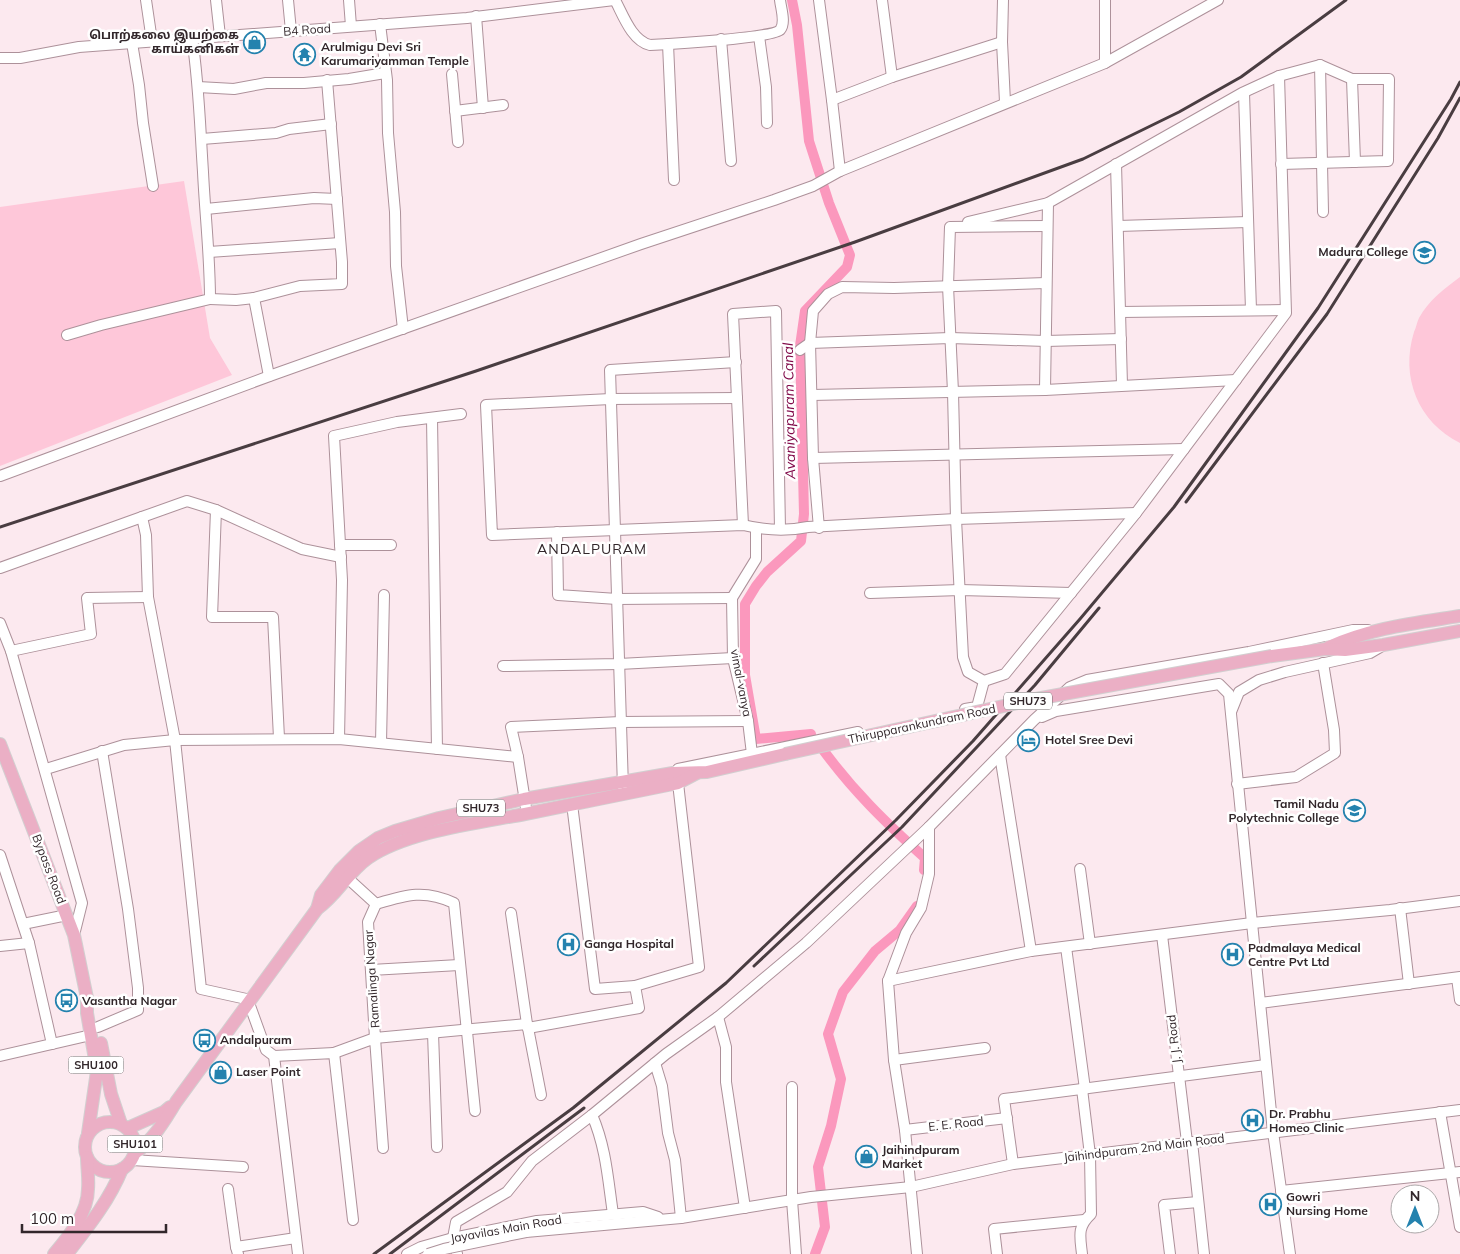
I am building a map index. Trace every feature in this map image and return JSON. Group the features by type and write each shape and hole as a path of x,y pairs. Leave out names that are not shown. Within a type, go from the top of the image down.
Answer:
{"main road":[{"name":"Thirupparankundram Road","path":"1325,649 1341,642 1396,626 1460,616"},
{"name":"Thirupparankundram Road","path":"343,874 359,851 378,838 439,818 524,799 623,787 675,778 1036,699 1272,656 1325,649 1345,650 1383,645 1460,631"},
{"name":"Bypass Road","path":"0,744 74,934 88,998 87,1013 94,1031 111,1094 124,1126"},
{"name":"Thirupparankundram Road","path":"67,1254 102,1208 130,1161 159,1129 176,1102 317,909 321,895 343,874 368,858 396,844 440,830 572,804 623,787"},
{"name":"Bypass Road","path":"88,1133 97,1071 94,1031"},
{"name":"Thirupparankundram Road","path":"124,1126 164,1112 176,1102"},
{"name":"SHU101","path":"87,1157 91,1164 98,1169 114,1172 130,1161 135,1140 124,1126 107,1121 88,1133"},
{"path":"54,1254 68,1237 84,1209 89,1190 85,1149 88,1133"}],"street":[{"path":"146,0 152,42"},
{"path":"216,0 220,36"},
{"path":"288,0 291,31"},
{"path":"349,0 351,26"},
{"path":"611,0 636,37 643,43 650,45 772,34 781,29 783,22 780,0"},
{"name":"B4 Road","path":"0,58 20,58 79,47 476,16 545,4 611,0"},
{"path":"819,0 840,171"},
{"path":"882,0 892,77"},
{"path":"1003,0 1002,42 1006,102"},
{"path":"1105,63 1106,0"},
{"path":"0,476 270,376 641,244 813,186 840,171 1105,63 1218,0"},
{"path":"476,16 483,108"},
{"path":"380,24 395,212 396,266 403,329"},
{"path":"759,36 766,87 767,123"},
{"path":"192,38 198,77 210,298"},
{"path":"721,39 731,161"},
{"path":"832,100 892,77 1002,42"},
{"path":"132,43 140,85 143,123 153,186"},
{"path":"668,44 674,180"},
{"path":"1320,65 1321,163 1324,212"},
{"path":"950,227 1048,202 1242,93 1279,76 1320,65 1352,79 1389,80 1388,161 1281,164"},
{"path":"198,87 234,89 266,84 349,79 385,73"},
{"path":"452,74 458,142"},
{"path":"950,227 948,286 963,657 968,672 984,681 1005,674 1136,513 1286,313 1279,76"},
{"path":"1352,79 1355,162"},
{"path":"67,335 210,298 236,300 254,298 300,286 342,284 342,262 327,80"},
{"path":"1244,93 1251,310"},
{"path":"455,110 504,105"},
{"path":"202,139 276,133 289,129 331,124"},
{"path":"1116,164 1122,385"},
{"path":"206,209 314,198 336,199"},
{"path":"1045,390 1048,202"},
{"path":"1118,226 1248,222"},
{"path":"950,227 1047,226"},
{"path":"209,252 340,243"},
{"path":"814,527 810,343 813,311 828,294 842,287 894,288 1046,283"},
{"path":"254,298 270,376"},
{"path":"1120,312 1286,310"},
{"path":"743,525 733,314 776,311 780,529"},
{"path":"800,350 810,343 950,338 1046,341 1121,339"},
{"path":"623,787 610,370 736,362"},
{"path":"812,395 1045,390 1236,380"},
{"path":"737,398 611,399 486,405 492,535 743,525 756,528 796,530 814,527 956,519 1136,513"},
{"path":"339,739 342,580 334,436 396,422 461,414"},
{"path":"432,418 437,749"},
{"path":"813,458 1184,449"},
{"path":"0,568 187,501 216,510 302,549 341,557"},
{"path":"216,510 212,616 273,616 279,738"},
{"path":"142,517 146,536 148,597 175,740 202,989 250,1002 266,1050 274,1056 334,1053 376,1038 383,1148"},
{"path":"557,532 558,595 618,599 732,598 756,559 756,528"},
{"path":"340,545 391,545"},
{"path":"870,593 960,590 1071,593"},
{"path":"381,743 384,596"},
{"path":"12,651 91,634 87,598 148,597"},
{"name":"vimal-vanya","path":"732,598 733,658 748,721 752,754"},
{"path":"0,623 12,651 82,903 74,934"},
{"path":"457,1254 453,1238 456,1222 507,1192 532,1161 696,1031 718,1017 806,943 1070,687 1088,680 1194,662 1353,630 1379,631"},
{"path":"1230,714 1239,692 1259,680 1370,653 1383,645"},
{"path":"503,666 620,664 733,658"},
{"path":"1194,662 1198,687"},
{"path":"1237,784 1296,777 1335,753 1334,730 1323,663"},
{"path":"572,804 596,989 635,986 699,967 675,778 678,769 977,707 984,681"},
{"path":"1034,720 1056,711 1219,684 1229,694 1273,1132 1290,1254"},
{"path":"527,814 518,756 510,727 621,722 748,721"},
{"path":"46,769 124,745 175,740 339,739 518,756"},
{"path":"0,1056 52,1044 94,1031 138,1010 138,988 128,909 102,752"},
{"path":"1000,755 1031,951"},
{"path":"917,1254 905,1130 894,1060 888,981 906,933 922,908 929,874 928,826"},
{"path":"0,854 29,943 52,1044"},
{"path":"1080,869 1090,944"},
{"path":"343,874 376,904 405,895 437,895 454,903 474,1111"},
{"path":"888,981 1031,951 1252,923 1460,901"},
{"name":"Ramalinga Nagar","path":"376,904 368,922 376,1038 528,1026 639,1008 635,986"},
{"path":"1400,908 1409,984"},
{"path":"511,914 528,1026 541,1095"},
{"path":"23,924 67,915"},
{"name":"J. J. Road","path":"1162,934 1179,1077 1204,1254"},
{"path":"0,946 29,943"},
{"path":"1066,947 1090,1154 1091,1214 1084,1220 1080,1231 1082,1254"},
{"path":"371,970 459,965"},
{"path":"1260,1003 1458,978 1460,1000"},
{"path":"718,1017 726,1048 726,1082 745,1208"},
{"path":"433,1033 437,1147"},
{"path":"894,1060 985,1048"},
{"path":"334,1053 354,1220"},
{"path":"274,1056 298,1254"},
{"path":"655,1063 662,1086 668,1133 675,1160 681,1218"},
{"path":"1013,1164 1004,1099 1266,1065"},
{"path":"792,1087 792,1200 796,1254"},
{"name":"Jaihindpuram 2nd Main Road","path":"811,1197 911,1187 1013,1164 1460,1110"},
{"path":"1440,1112 1455,1173 1460,1227"},
{"path":"592,1115 600,1132 605,1152 613,1214"},
{"name":"E. E. Road","path":"905,1130 1007,1118"},
{"path":"130,1161 243,1166"},
{"path":"1281,1191 1455,1173"},
{"path":"228,1189 237,1250 296,1238"},
{"name":"Jayavilas Main Road","path":"428,1254 526,1232 681,1218 811,1197"},
{"path":"1170,1254 1164,1205 1198,1202"},
{"name":"Jayavilas Main Road","path":"407,1254 420,1247 453,1238 537,1221 643,1212 666,1219"},
{"path":"997,1254 994,1229 1084,1220"}],"shaded area":[{"path":"184,181 210,338 232,375 0,466 0,207"},
{"path":"1460,277 1460,443 1445,434 1423,411 1411,381 1409,365 1410,349 1419,318 1432,300"}],"waterway":[{"name":"Avaniyapuram Canal","path":"792,0 797,25 809,141 829,203 850,255 847,267 805,311 800,346 804,514 801,541 767,572 745,604 745,675 756,739 811,734"},
{"name":"Avaniyapuram Canal","path":"821,747 845,778 870,805 925,858 924,870"},
{"name":"Avaniyapuram Canal","path":"815,1254 825,1227 818,1167 831,1126 841,1079 828,1034 843,992 875,951 900,930 917,906"}],"railway":[{"path":"0,527 476,371 855,242 1083,159 1179,112 1241,77 1346,0"},
{"path":"374,1254 573,1108 726,983 896,820 973,741 1080,619 1174,507 1318,308 1460,82"},
{"path":"1186,502 1327,314 1438,138 1460,98"},
{"path":"754,966 902,827 1035,685 1099,608"},
{"path":"390,1254 584,1108"}],"place":[{"name":"பொற்கலை இயற்கை காய்கனிகள்","path":"255,42"},
{"name":"Arulmigu Devi Sri Karumariyamman Temple","path":"305,54"},
{"name":"Madura College","path":"1424,252"},
{"name":"Hotel Sree Devi","path":"1029,740"},
{"name":"Tamil Nadu Polytechnic College","path":"1355,811"},
{"name":"Ganga Hospital","path":"568,944"},
{"name":"Padmalaya Medical Centre Pvt Ltd","path":"1232,955"},
{"name":"Vasantha Nagar","path":"66,1001"},
{"name":"Andalpuram","path":"204,1040"},
{"name":"Laser Point","path":"220,1072"},
{"name":"Dr. Prabhu Homeo Clinic","path":"1253,1121"},
{"name":"Jaihindpuram Market","path":"866,1157"},
{"name":"Gowri Nursing Home","path":"1270,1204"}],"district":[{"name":"ANDALPURAM","path":"592,549"}]}
